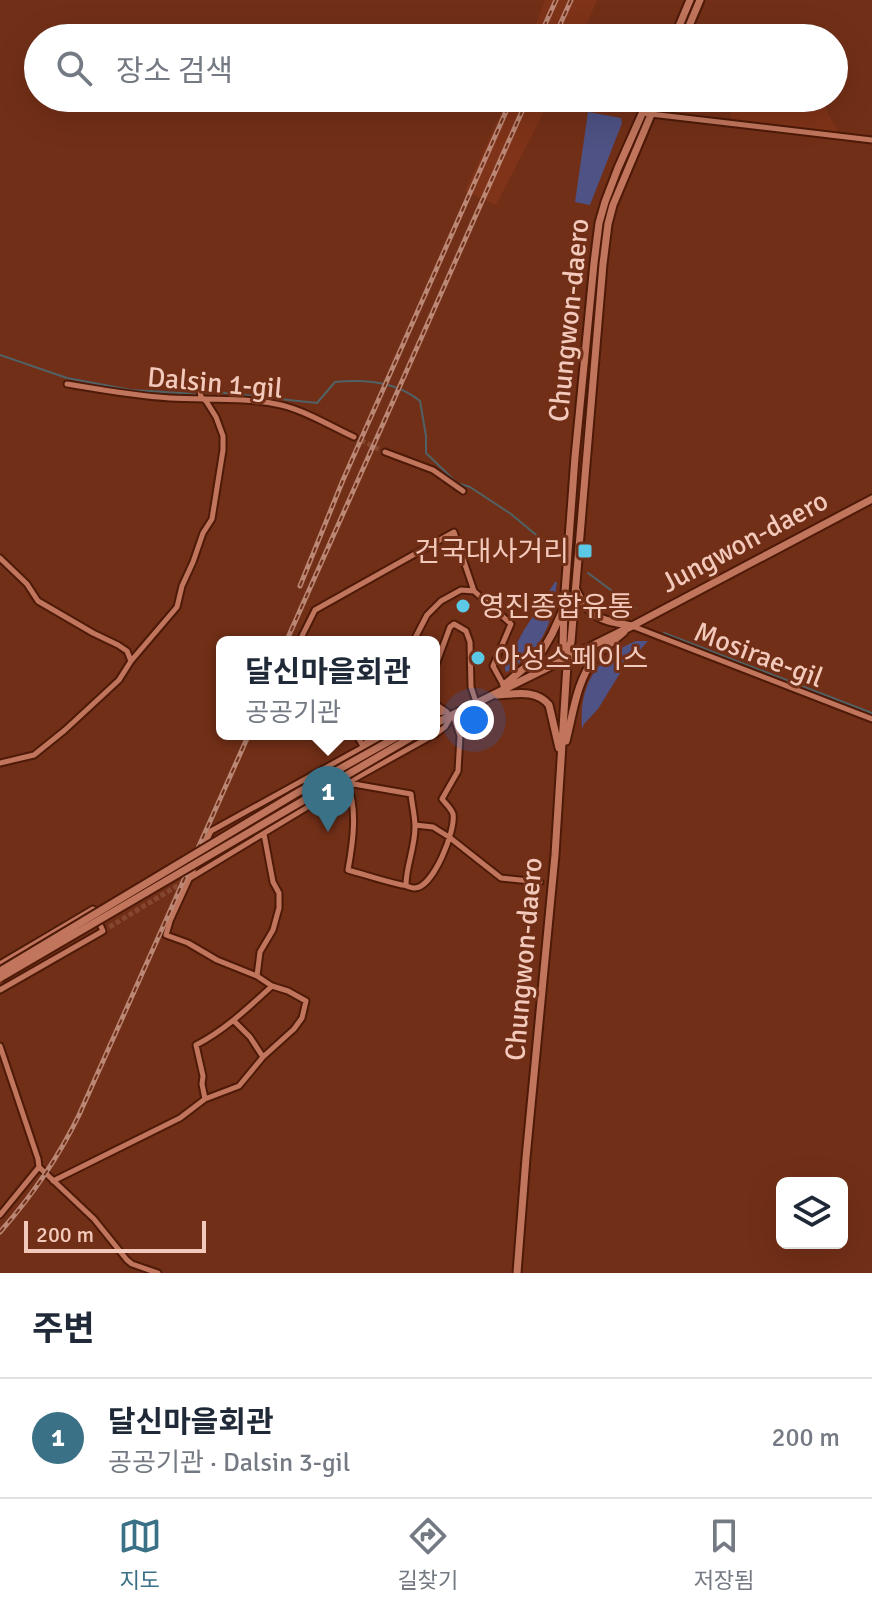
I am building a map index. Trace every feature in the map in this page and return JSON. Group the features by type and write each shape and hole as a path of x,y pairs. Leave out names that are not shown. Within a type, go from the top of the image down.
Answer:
{"street":[{"path":"680,24 690,0"},
{"path":"690,24 700,0"},
{"path":"642,113 872,140"},
{"name":"Chungwon-daero","path":"568,649 563,647 564,606 575,457 599,223 642,113"},
{"name":"Chungwon-daero","path":"517,1273 555,855 567,658 599,301 608,224 621,185 652,114"},
{"name":"Dalsin 1-gil","path":"67,384 128,395 201,397 279,405 354,437"},
{"path":"0,763 34,755 107,692 177,607 203,533 212,519 223,450 223,436 216,417 201,397 199,384"},
{"path":"385,452 433,470 463,491"},
{"name":"Jungwon-daero","path":"440,717 547,669 872,499"},
{"path":"302,636 315,610 454,532 474,591 511,624 493,666 504,686 540,655 564,606"},
{"path":"0,558 27,584 38,601 118,645 127,651 131,661"},
{"path":"575,588 595,617 632,626"},
{"path":"416,636 427,615 441,601 461,590 474,591"},
{"path":"440,654 450,627 454,624 466,631 470,642 471,687 475,699"},
{"path":"562,758 585,676 595,658 632,626"},
{"name":"Mosirae-gil","path":"632,626 872,719"},
{"name":"Jungwon-daero","path":"450,713 546,664 551,665"},
{"path":"491,695 528,693 544,699 562,758"},
{"path":"347,783 353,797 352,847 348,870 415,888 421,886 439,865 449,837 452,810 442,799 458,771 460,736 450,713 440,707"},
{"path":"440,731 445,727 450,713"},
{"path":"360,740 363,746"},
{"path":"363,746 368,740"},
{"path":"53,1181 180,1118 205,1099 239,1086 263,1057 294,1029 302,1018 306,1001 166,935 211,831 375,740"},
{"path":"0,971 295,794 391,740"},
{"path":"0,978 406,740"},
{"path":"190,878 424,740"},
{"path":"347,783 411,794 415,825 406,885"},
{"path":"415,825 433,827 501,878 540,882"},
{"path":"257,976 260,952 273,930 279,908 279,893 273,882 264,834"},
{"path":"0,964 93,909 103,931 0,990"},
{"path":"205,1099 196,1045 234,1021 272,986"},
{"path":"234,1021 250,1037 263,1057"},
{"path":"0,1046 39,1167 94,1219 127,1260 158,1273"},
{"path":"0,1215 39,1167"}],"shaded area":[{"path":"545,0 597,0 587,24 536,24"},
{"path":"502,112 544,112 496,205 465,191"},
{"path":"588,112 621,118 622,123 590,205 575,202"},
{"path":"731,112 827,112 838,132 730,120"},
{"path":"555,582 552,611 544,633 530,653 507,672 505,665"},
{"path":"636,641 648,641 622,670 582,729 583,699 592,675 610,656"}],"waterway":[{"path":"0,355 67,378 131,390 198,394"},
{"path":"204,393 317,403 335,382 369,382 401,390 420,401 426,453 457,483 470,487 511,514 559,554"},
{"path":"588,573 635,608"},
{"path":"664,633 872,713"}],"tunnel":[{"path":"354,437 385,452"},
{"path":"103,931 190,878"}],"railway":[{"path":"545,24 556,0"},
{"path":"560,24 571,0"},
{"path":"300,586 343,480 506,112"},
{"path":"289,636 522,112"},
{"path":"0,1232 44,1176 79,1115 246,740"}],"place":[{"name":"건국대사거리","path":"585,551"},
{"name":"영진종합유통","path":"463,606"},
{"name":"아성스페이스","path":"478,658"},
{"name":"달신마을회관","path":"328,832"}]}
